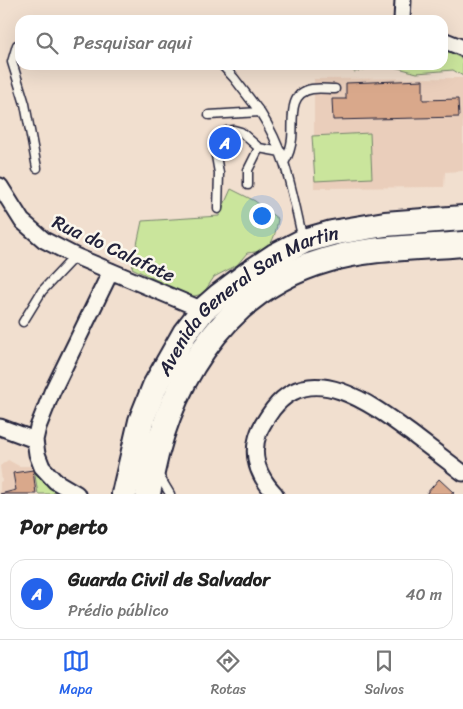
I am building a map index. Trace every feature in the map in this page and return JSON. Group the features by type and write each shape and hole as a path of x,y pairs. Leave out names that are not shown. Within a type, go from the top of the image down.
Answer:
{"main road":[{"name":"Avenida General San Martin","path":"124,494 141,421 154,386 185,333 203,310 218,296 276,256 304,242 332,233 385,224 463,218"},
{"name":"Avenida General San Martin","path":"148,494 152,464 163,429 176,395 189,370 227,320 249,301 271,285 298,270 327,260 354,254 463,244"}],"street":[{"path":"402,15 403,0"},
{"path":"448,42 463,48"},
{"name":"Rua do Calafate","path":"0,186 22,221 44,240 75,256 203,310"},
{"path":"77,494 55,481 42,468 35,440 38,427 52,392 111,271"},
{"path":"275,494 260,475 256,463 255,448 259,432 267,417 280,400 294,391 310,387 344,392 362,400 383,413 463,473"},
{"path":"0,428 35,440"}],"lane":[{"path":"15,52 12,62 25,104 37,168"},
{"path":"227,70 260,112 281,152 285,161 304,242"},
{"path":"285,161 291,146 293,109 299,95 312,89 335,89"},
{"path":"208,115 260,112"},
{"path":"218,209 219,173 215,150 220,136 227,131 234,130 241,132 259,148 281,152"},
{"path":"248,185 248,170 259,148"},
{"path":"23,322 42,290 75,256"},
{"path":"152,464 170,494"}],"shaded area":[{"path":"463,78 463,171 445,172 444,187 314,188 314,79"},
{"path":"8,460 19,466 36,466 57,490 57,494 0,494 0,482 2,481 0,466"}],"green space":[{"path":"448,52 463,59 463,76 453,70 417,73 406,70 448,70"},
{"path":"370,133 372,178 315,181 312,136"},
{"path":"231,189 255,201 278,219 273,239 267,247 247,253 237,265 214,277 203,294 190,297 132,268 142,221 219,216"},
{"path":"34,469 54,491 54,494 38,494"}],"building":[{"path":"423,80 423,100 458,99 459,117 333,120 332,99 346,99 346,83"},
{"path":"33,470 36,494 0,494 16,490 13,473"},
{"path":"439,479 454,493 453,494 426,494"}],"place":[{"name":"Guarda Civil de Salvador","path":"225,143"}]}
